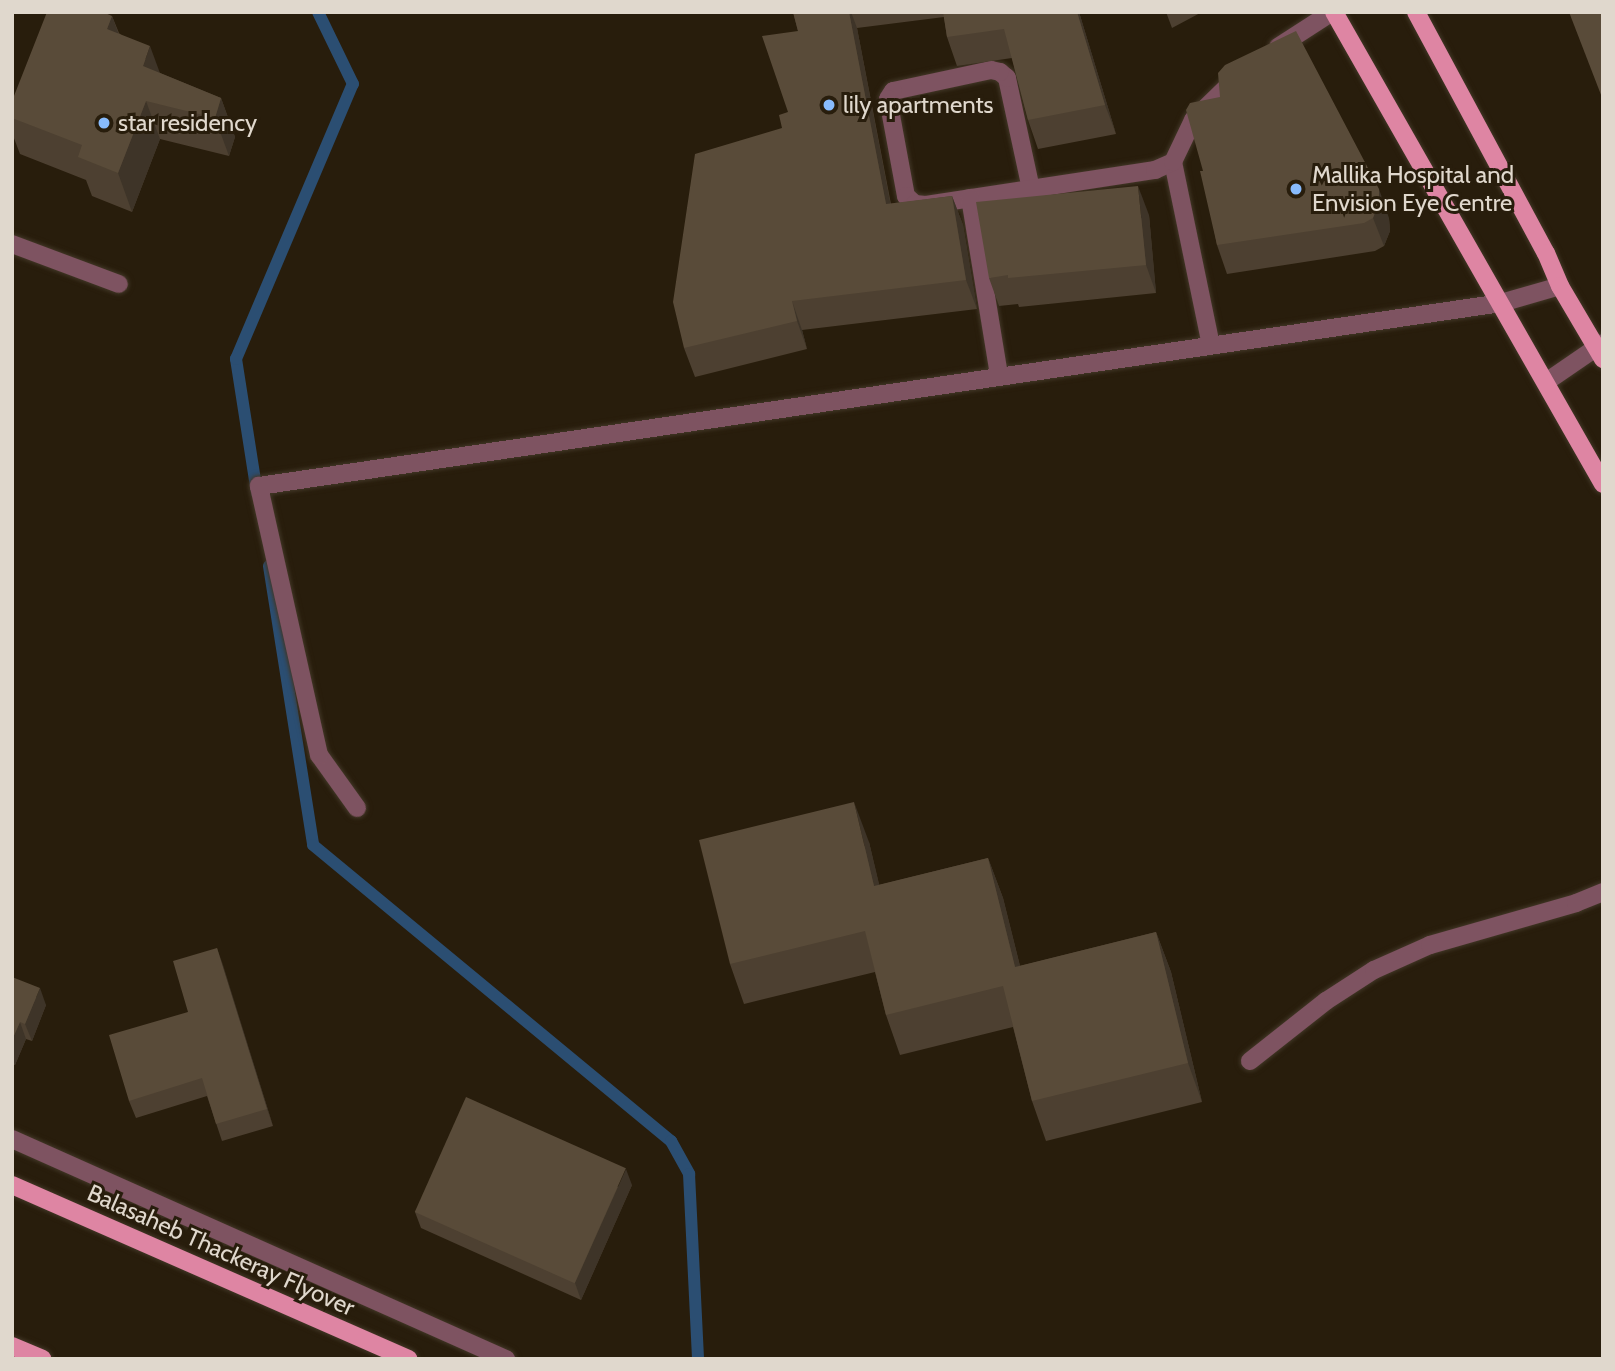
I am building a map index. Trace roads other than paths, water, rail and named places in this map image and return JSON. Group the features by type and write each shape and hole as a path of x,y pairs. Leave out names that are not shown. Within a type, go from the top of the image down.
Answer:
{"main road":[{"path":"1333,12 1603,484"},
{"path":"1416,12 1546,253 1560,286 1601,350"},
{"name":"Balasaheb Thackeray Flyover","path":"12,1185 409,1359"},
{"path":"12,1346 42,1359"}],"street":[{"path":"1211,345 1173,162 1193,120 1261,60 1333,12"},
{"path":"1031,188 1007,78 1000,72 991,70 893,92 888,99 887,109 906,196 915,204 926,205 1155,170 1173,162"},
{"path":"970,198 999,376"},
{"path":"12,244 119,284"},
{"path":"357,808 319,755 260,486 1501,303 1560,286"},
{"path":"1546,382 1601,350"},
{"path":"1251,1061 1326,1001 1374,970 1430,946 1576,903 1603,892"},
{"path":"12,1139 506,1359"}],"waterway":[{"path":"257,493 236,359 353,84 318,12"},
{"path":"269,566 313,845 671,1141 689,1174 698,1359"}],"place":[{"name":"lily apartments","path":"829,105"},
{"name":"star residency","path":"104,123"},
{"name":"Mallika Hospital and Envision Eye Centre","path":"1296,189"}]}
